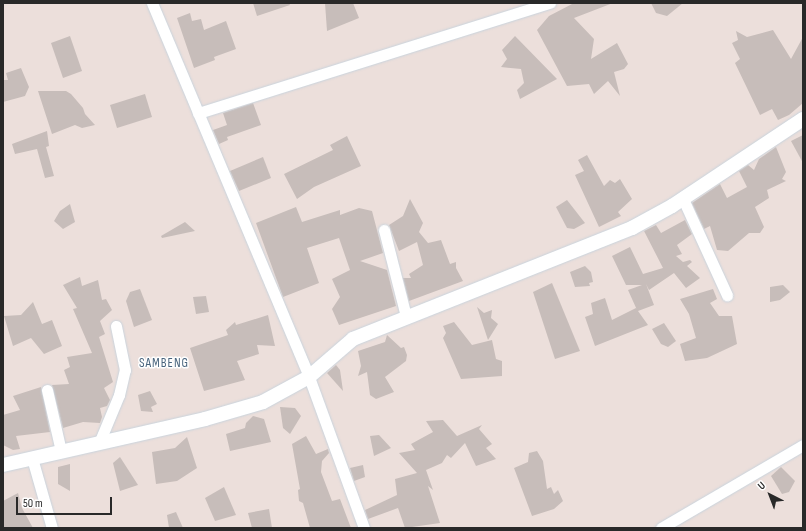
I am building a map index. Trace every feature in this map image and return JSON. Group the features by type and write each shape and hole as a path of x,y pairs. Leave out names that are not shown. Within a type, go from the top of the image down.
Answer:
{"street":[{"path":"152,3 309,377 364,528"},
{"path":"198,113 550,3"},
{"path":"3,465 240,410 274,397 309,377 353,339 406,316 596,244 632,228 683,199 803,119"},
{"path":"683,199 727,295"},
{"path":"384,230 406,316"},
{"path":"99,443 119,395 125,370 116,326"},
{"path":"47,390 61,451"},
{"path":"661,528 803,445"},
{"path":"32,458 52,528"}],"building":[{"path":"253,3 289,3 290,5 257,16"},
{"path":"325,3 353,3 359,18 327,31"},
{"path":"574,3 613,3 574,18 594,39 591,59 617,43 628,64 624,69 614,72 620,96 608,81 594,94 589,84 567,86 537,30 549,16"},
{"path":"651,3 683,3 667,16 656,13"},
{"path":"190,13 192,21 201,19 204,30 226,21 236,49 214,57 215,60 194,68 177,18"},
{"path":"773,30 791,59 803,37 803,103 789,115 778,120 772,109 760,115 735,63 740,59 732,43 738,40 736,31 747,37"},
{"path":"70,36 82,71 63,78 51,43"},
{"path":"515,36 557,79 520,99 517,90 524,83 521,69 501,67 507,59 502,50"},
{"path":"21,68 29,87 25,96 3,102 3,80 8,80 6,73"},
{"path":"38,91 66,91 71,94 83,108 85,114 95,125 82,128 75,125 52,134"},
{"path":"145,94 152,117 117,128 110,105"},
{"path":"253,103 261,125 227,137 228,140 219,144 213,130 227,125 223,113"},
{"path":"47,131 49,146 46,147 54,176 45,178 37,149 15,154 12,144"},
{"path":"803,135 803,163 791,141"},
{"path":"347,136 361,166 314,187 297,199 284,174 333,150 330,145"},
{"path":"776,147 786,172 782,179 786,181 767,190 769,198 755,207 764,227 760,233 749,233 728,251 717,250 710,226 704,229 692,203 720,184 727,198 747,187 739,171 748,165 754,170 759,159"},
{"path":"587,155 604,186 610,180 615,183 620,179 632,199 618,212 621,216 599,227 575,175 584,171 578,160"},
{"path":"263,157 271,178 239,191 230,171"},
{"path":"410,199 423,223 419,232 428,243 441,240 450,264 456,262 456,268 463,281 409,301 403,278 411,278 409,274 423,265 417,242 399,251 389,225 403,216"},
{"path":"567,200 585,223 574,229 567,228 556,207"},
{"path":"70,204 75,222 63,229 54,221 60,211"},
{"path":"296,207 302,222 340,210 340,215 359,208 372,211 383,253 360,261 387,270 396,306 339,325 332,309 340,297 332,279 350,270 339,238 307,248 319,283 283,297 256,223"},
{"path":"685,220 692,234 677,245 682,254 676,256 683,262 690,260 692,262 687,266 700,278 686,288 674,273 649,290 646,284 654,305 638,311 648,325 595,346 585,317 593,314 591,303 605,298 612,320 636,308 637,310 628,290 642,285 626,285 612,256 630,247 643,274 663,268 644,231 656,225 661,233"},
{"path":"185,222 195,231 162,238 161,236"},
{"path":"585,266 591,272 593,282 589,283 590,286 575,287 570,272"},
{"path":"80,277 82,286 98,280 102,300 106,299 112,310 100,321 105,334 99,337 113,382 104,388 110,400 107,406 100,408 102,417 100,423 83,422 63,428 52,385 69,384 64,370 70,367 67,357 92,353 73,309 77,308 63,285"},
{"path":"552,283 580,351 555,359 533,292"},
{"path":"783,285 790,292 780,300 770,302 770,287"},
{"path":"140,289 152,320 134,327 126,301 130,292"},
{"path":"713,289 717,299 710,303 719,316 732,316 737,344 707,358 685,361 680,344 696,338 689,314 680,299"},
{"path":"206,296 209,312 196,314 193,297"},
{"path":"33,302 42,324 52,320 62,346 44,354 31,338 13,346 4,316 21,315"},
{"path":"477,307 484,313 492,310 491,318 498,324 488,340"},
{"path":"268,315 275,346 257,345 259,354 237,361 245,380 204,391 190,348 228,335 226,330 235,322 236,325"},
{"path":"454,322 472,345 492,340 496,359 502,361 502,376 461,379 443,338 446,333 443,326"},
{"path":"664,323 676,341 668,347 661,344 652,329"},
{"path":"387,335 401,348 404,347 407,355 406,361 385,377 394,392 376,399 370,395 367,372 358,376 361,366 358,351 385,342"},
{"path":"336,365 340,370 343,391 327,373"},
{"path":"41,387 50,432 16,436 20,449 13,450 3,445 3,415 20,410 13,396"},
{"path":"150,391 157,404 151,407 153,412 141,411 138,395"},
{"path":"280,407 295,408 301,416 290,434 283,428"},
{"path":"253,416 264,419 271,442 230,451 226,434 245,428 246,423"},
{"path":"443,420 457,436 482,425 479,429 492,444 486,448 496,459 476,466 465,443 451,458 447,455 442,463 426,470 433,490 428,486 440,523 405,528 398,508 368,519 365,510 397,495 395,479 417,473 399,453 415,450 411,444 433,432 426,421"},
{"path":"379,435 391,448 374,456 370,436"},
{"path":"306,436 316,454 328,449 329,453 322,461 321,472 332,501 340,499 351,528 310,528 303,503 299,501 298,490 300,489 292,444"},
{"path":"187,437 197,468 177,481 156,484 152,452 175,448"},
{"path":"537,451 543,461 547,489 551,487 554,494 558,490 563,501 554,509 532,516 514,468 528,462 529,453"},
{"path":"120,457 138,485 120,491 113,463"},
{"path":"70,464 70,491 58,484 58,467"},
{"path":"363,465 365,477 354,481 350,468"},
{"path":"781,467 795,481 789,492 782,494 771,476"},
{"path":"224,487 236,515 215,521 205,498"},
{"path":"18,493 22,508 33,528 3,528 3,501"},
{"path":"269,509 272,528 252,528 248,513"},
{"path":"176,512 183,528 169,528 167,515"}],"district":[{"name":"SAMBENG","path":"164,363"}]}
